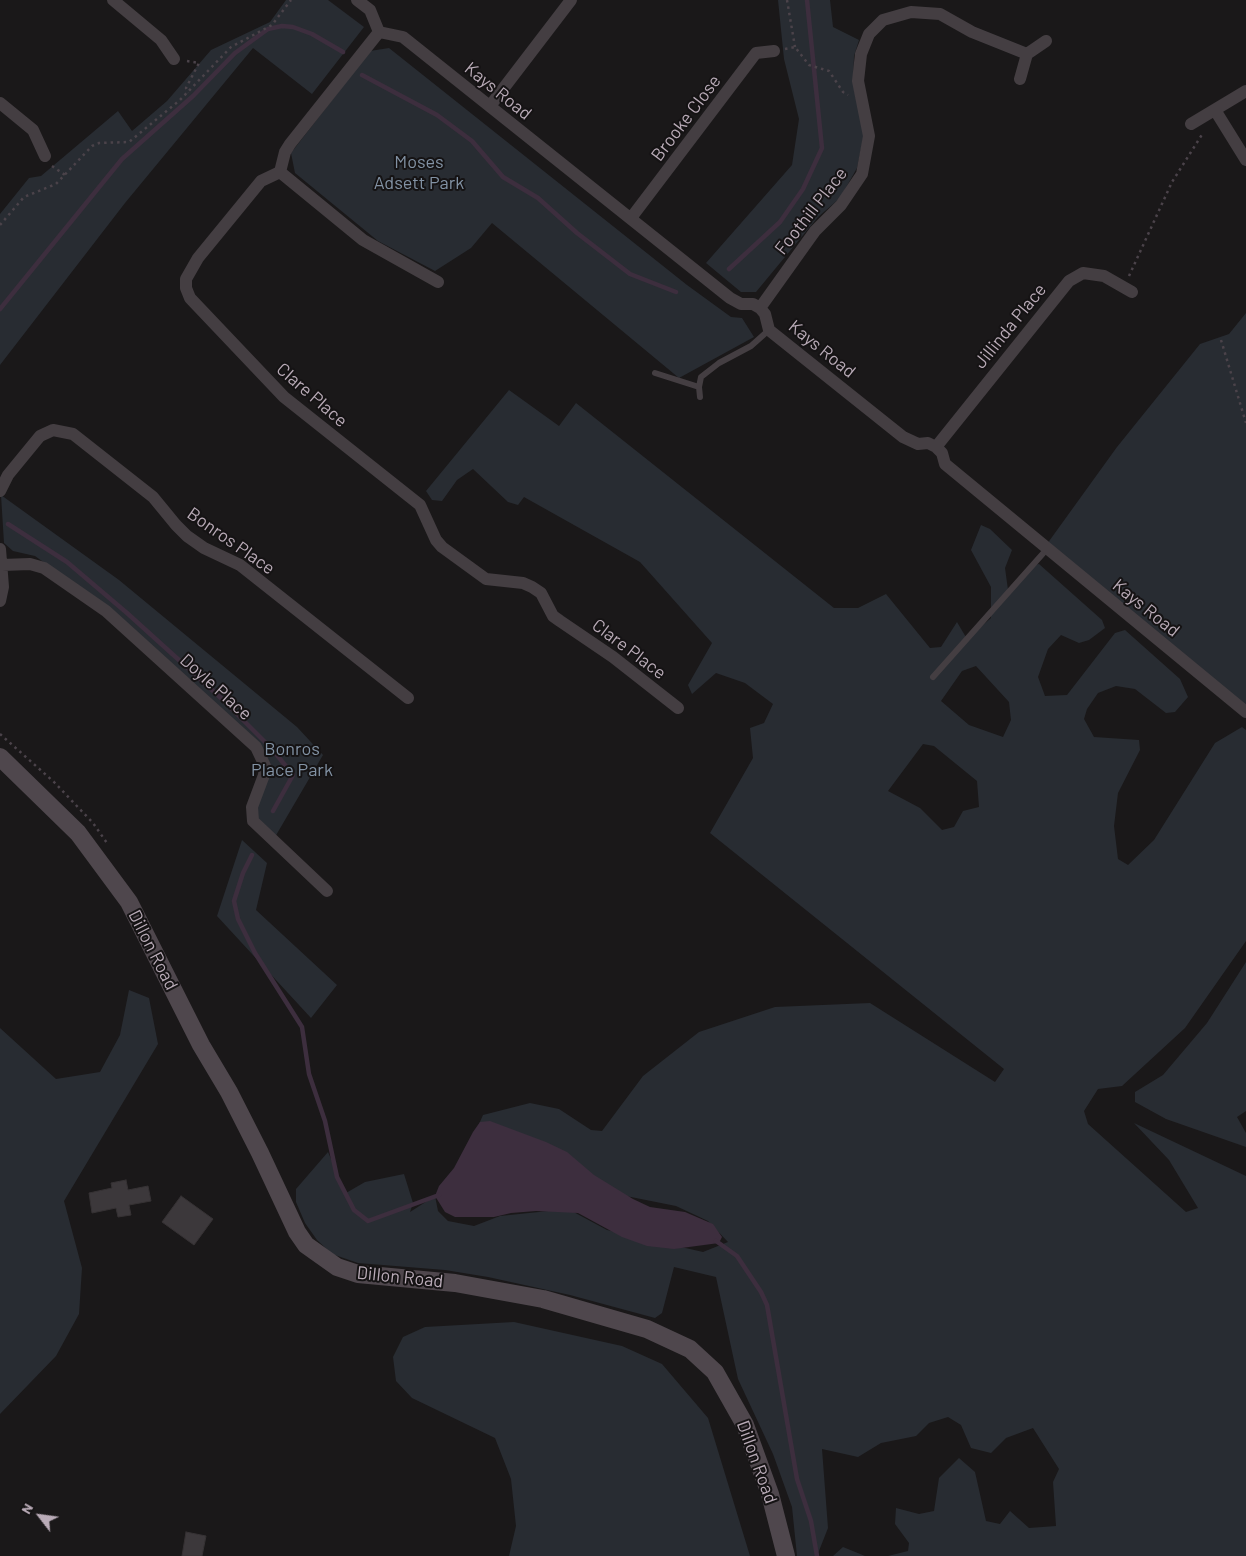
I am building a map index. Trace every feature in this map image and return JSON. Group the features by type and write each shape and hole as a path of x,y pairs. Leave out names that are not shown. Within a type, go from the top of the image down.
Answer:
{"main road":[{"name":"Dillon Road","path":"0,757 78,833 129,902 201,1045 229,1092 297,1232 306,1244 336,1267 358,1274 454,1283 543,1299 647,1329 690,1349 715,1372 745,1425 770,1494 786,1556"}],"street":[{"path":"113,0 161,40 174,59"},
{"path":"357,0 370,10 379,32 290,144 285,152 280,172 363,240 438,282"},
{"path":"490,106 571,0"},
{"name":"Foothill Place","path":"760,308 815,231 842,205 862,174 869,136 858,81 861,54 869,34 883,20 911,12 940,14 972,32 1027,54"},
{"name":"Kays Road","path":"379,32 403,37 730,298 741,304 753,304 760,308 765,314 770,330 903,436 918,444 928,443 936,448 942,453 945,464 1246,712"},
{"path":"1020,79 1027,54 1046,41"},
{"name":"Brooke Close","path":"631,218 756,52 774,51"},
{"path":"1191,124 1246,91"},
{"path":"0,103 33,130 45,156"},
{"path":"1210,113 1246,160"},
{"name":"Clare Place","path":"280,172 261,182 198,258 186,279 186,288 190,298 284,398 420,505 436,540 442,546 486,579 523,583 541,593 554,616 678,708"},
{"name":"Jillinda Place","path":"936,448 1069,281 1082,273 1104,276 1128,289"},
{"name":"Bonros Place","path":"0,491 8,475 40,436 53,430 73,434 153,497 187,536 204,548 240,566 408,698"},
{"path":"0,549 2,565 0,601"},
{"name":"Doyle Place","path":"2,565 30,564 44,568 106,611 256,747 265,766 264,775 252,807 253,822 327,891"}],"lane":[{"path":"700,397 701,377 719,363 751,346 770,330"},
{"path":"656,372 699,387"},
{"path":"934,677 1047,549"}],"path":[{"path":"0,225 24,197 56,184 92,146 99,142 129,142 188,93 230,48 272,25 291,0"},
{"path":"787,0 795,47 809,65 829,71 843,92 863,103"},
{"path":"774,51 795,47"},
{"path":"174,59 199,63 186,88 188,93"},
{"path":"1128,289 1172,182 1209,123 1210,113"},
{"path":"1221,340 1246,423"}],"green space":[{"path":"286,0 328,0 364,27 312,94 253,48 125,203 0,365 0,214 29,178 41,176 118,111 132,131 167,101 211,50 270,22"},
{"path":"778,0 830,0 833,27 859,40 854,56 853,84 864,135 857,168 840,198 818,217 756,292 741,292 706,263 792,165 799,119 784,59"},
{"name":"Moses Adsett Park","path":"389,48 687,285 731,317 742,318 754,337 679,378 492,223 471,248 435,271 378,241 295,173 291,153 370,51"},
{"path":"1246,313 1246,710 1047,544 1117,447 1200,344 1229,334"},
{"path":"509,390 559,426 576,403 834,608 858,608 886,594 930,648 941,647 957,622 967,639 991,618 991,587 971,550 981,525 990,529 1012,550 1005,568 1008,590 1029,566 1039,564 1102,620 1105,628 1089,640 1079,643 1061,635 1048,649 1038,677 1045,696 1067,695 1115,633 1125,630 1180,679 1188,697 1175,712 1166,713 1135,689 1116,686 1098,693 1087,709 1084,719 1094,737 1139,740 1140,750 1118,793 1114,826 1118,859 1128,865 1154,840 1215,743 1242,727 1246,730 1246,941 1185,1028 1122,1086 1098,1089 1084,1111 1088,1124 1186,1212 1198,1208 1169,1160 1134,1123 1246,1176 1246,1556 888,1556 908,1551 909,1543 895,1524 896,1508 919,1514 934,1511 939,1478 959,1458 975,1472 986,1521 1000,1524 1010,1511 1029,1528 1056,1526 1053,1482 1059,1469 1033,1428 1006,1438 991,1453 971,1448 961,1425 948,1417 929,1423 916,1436 881,1443 858,1457 822,1449 828,1528 817,1556 797,1556 792,1507 773,1454 738,1379 716,1277 674,1267 662,1313 655,1318 570,1295 488,1277 445,1270 358,1263 332,1254 317,1240 305,1223 296,1202 296,1189 328,1152 346,1193 365,1182 404,1174 413,1203 410,1212 435,1196 438,1211 448,1221 474,1226 500,1216 568,1209 607,1230 703,1252 728,1242 708,1221 676,1206 606,1192 485,1131 479,1124 483,1115 530,1103 559,1109 591,1130 602,1131 643,1076 699,1032 775,1007 870,1003 995,1082 1004,1069 710,833 753,758 750,728 764,723 773,704 745,683 716,673 692,694 688,685 712,643 640,562 524,497 518,505 508,502 473,469 457,480 442,501 432,500 426,491","holes":["976,666 1009,702 1011,720 1003,737 969,725 941,701 962,671","923,744 934,746 977,781 979,807 963,811 954,827 942,830 920,808 888,791"]},
{"name":"Bonros Place Park","path":"1,495 119,580 297,727 323,755 275,837 257,818 257,804 267,761 104,606 35,556 13,551 4,543"},
{"path":"242,840 267,863 256,910 337,985 311,1018 217,916"},
{"path":"1246,962 1246,1111 1237,1117 1246,1133 1246,1147 1166,1119 1135,1102 1135,1092 1163,1075 1207,1023"},
{"path":"129,990 149,998 158,1044 64,1201 82,1268 79,1314 56,1356 0,1414 0,1028 56,1079 100,1072 120,1035"},
{"path":"514,1322 622,1346 662,1364 708,1418 750,1556 509,1556 516,1526 511,1479 495,1438 412,1398 396,1381 393,1357 403,1337 425,1327"},
{"path":"843,1547 865,1556 833,1556"}],"shaded area":[{"path":"490,1121 567,1152 594,1175 650,1207 685,1212 713,1224 722,1237 719,1243 674,1249 647,1246 622,1237 578,1213 536,1211 511,1213 494,1217 455,1217 445,1212 435,1196 439,1186 454,1168 480,1122"}],"building":[{"path":"126,1180 128,1190 148,1186 151,1201 129,1205 131,1215 118,1217 116,1208 92,1213 89,1193 112,1188 111,1183"},
{"path":"181,1196 213,1219 194,1245 162,1222"},
{"path":"186,1532 206,1536 202,1556 182,1556"}],"waterway":[{"path":"729,269 780,222 803,189 822,148 807,0"},
{"path":"0,309 122,159 193,96 235,53 268,29 282,26 293,27 312,34 343,52"},
{"path":"362,75 437,115 472,141 503,177 538,198 577,233 630,274 676,292"},
{"path":"8,524 67,562 127,613 222,699 272,749 293,775 273,811"},
{"path":"252,855 243,873 234,901 238,919 255,953 302,1027 309,1074 325,1121 337,1177 354,1210 368,1221 439,1195"},
{"path":"716,1241 737,1256 761,1292 767,1305 797,1479 811,1521 817,1556"}]}
